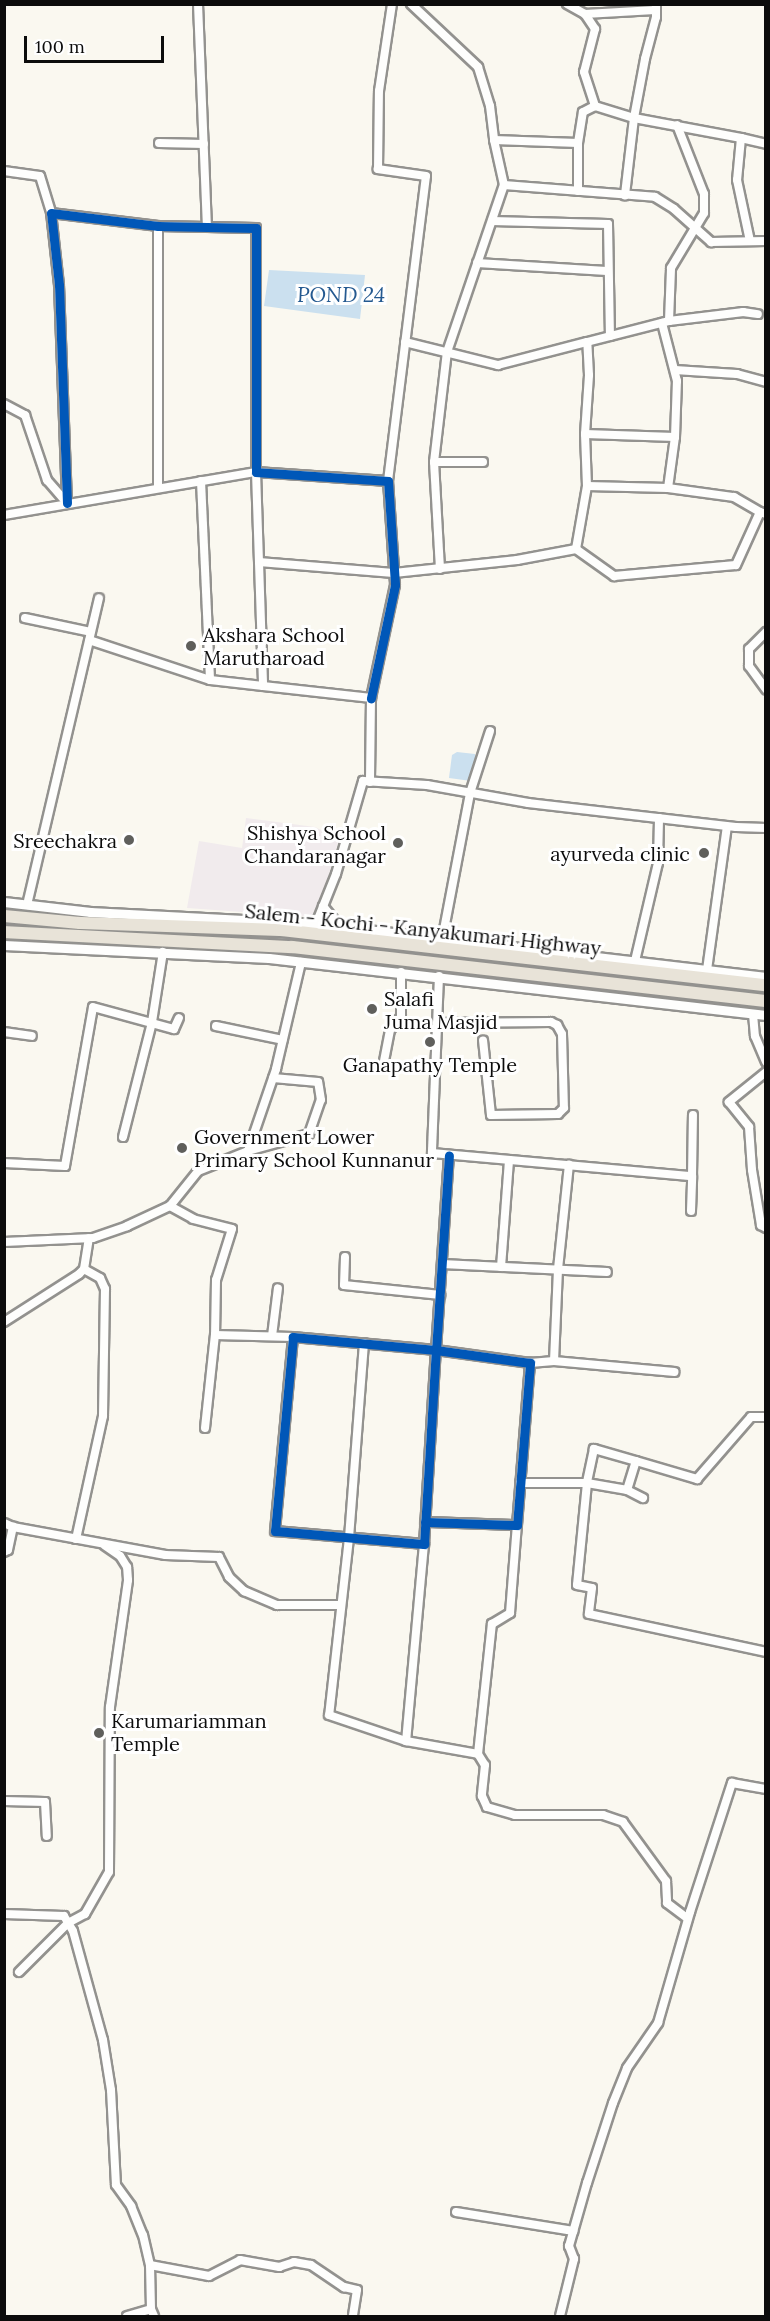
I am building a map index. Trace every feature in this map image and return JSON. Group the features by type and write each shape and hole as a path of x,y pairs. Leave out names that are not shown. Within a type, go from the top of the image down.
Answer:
{"highway":[{"name":"Salem - Kochi - Kanyakumari Highway","path":"6,916 80,923 281,930 765,985"},
{"name":"Salem - Kochi - Kanyakumari Highway","path":"4,932 292,947 765,1001"}],"street":[{"path":"198,4 207,227"},
{"path":"370,782 372,698 395,585 388,481 426,176 378,169 379,91 392,4"},
{"path":"411,4 478,67 490,106 494,140 504,185 447,352 434,462 440,569"},
{"path":"567,4 585,14 595,29 584,72 596,106"},
{"path":"585,14 656,7 656,17 645,59 634,118 625,195"},
{"path":"578,191 578,143 583,112 596,106 634,118 765,144"},
{"path":"668,488 675,437 677,381 666,322 671,268 704,213 704,194 677,125"},
{"path":"741,138 737,180 750,241"},
{"path":"494,140 578,143"},
{"path":"159,144 204,144"},
{"path":"4,171 40,176 51,213 59,285 67,503"},
{"path":"504,185 655,197 674,209 711,242 765,241"},
{"path":"51,213 158,226 256,228 255,472 263,686"},
{"path":"492,221 608,224 607,271 610,336"},
{"path":"158,226 158,488"},
{"path":"477,263 607,271"},
{"path":"405,342 498,365 666,322 743,312 758,315"},
{"path":"576,549 587,486 585,434 589,375 587,342"},
{"path":"675,370 737,374 765,382"},
{"path":"4,404 25,415 47,480 67,503"},
{"path":"585,434 675,437"},
{"path":"434,462 483,462"},
{"path":"4,515 255,472 388,481"},
{"path":"201,481 210,680"},
{"path":"259,562 394,573 516,560 576,549 614,576 736,565 763,513 734,497 668,488 587,486"},
{"path":"27,905 99,598"},
{"path":"25,618 90,636 210,680 372,698"},
{"path":"765,632 749,649 749,666 765,689"},
{"path":"442,940 470,793 490,731"},
{"path":"316,924 336,874 363,782 427,785 528,803 727,826 765,828"},
{"path":"635,961 658,863 659,818"},
{"path":"707,970 727,826"},
{"path":"4,902 90,912 316,924 765,977"},
{"path":"323,906 341,927"},
{"path":"4,945 163,952 301,962 765,1015"},
{"path":"123,1137 153,1022 163,952"},
{"path":"248,1151 273,1078 301,962"},
{"path":"384,1061 390,1030 401,1017 401,972"},
{"path":"439,976 432,1154 692,1176"},
{"path":"4,1163 65,1166 93,1007 174,1029 179,1018"},
{"path":"753,1014 755,1036 765,1062"},
{"path":"437,1023 551,1022 556,1025 562,1034 564,1108 558,1114 491,1115 483,1040"},
{"path":"216,1026 283,1040"},
{"path":"4,1032 32,1036"},
{"path":"765,1072 729,1102 749,1127 752,1170 761,1225 765,1228"},
{"path":"4,1242 89,1238 127,1226 170,1206 198,1171 248,1151 309,1134 321,1100 318,1082 273,1078"},
{"path":"691,1212 693,1114"},
{"path":"406,1741 424,1544 449,1155"},
{"path":"501,1267 509,1160"},
{"path":"554,1361 558,1269 569,1166"},
{"path":"170,1206 193,1219 232,1229 216,1280 215,1335 205,1428"},
{"path":"4,1322 84,1269 89,1238"},
{"path":"345,1257 344,1285 440,1295"},
{"path":"442,1264 607,1272"},
{"path":"76,1539 103,1416 105,1289 100,1278 84,1269"},
{"path":"272,1336 278,1288"},
{"path":"215,1335 293,1337 436,1350 530,1363 554,1361 675,1372"},
{"path":"293,1337 275,1532 424,1544"},
{"path":"364,1343 349,1538 328,1715 406,1741 478,1754"},
{"path":"530,1363 510,1613 492,1624 478,1754 484,1765 482,1796 487,1807 515,1815 603,1815 623,1822 666,1881 667,1903 688,1918"},
{"path":"765,1417 751,1417 697,1479 594,1449 587,1484 577,1585 592,1588 589,1614 765,1652"},
{"path":"627,1490 636,1461"},
{"path":"520,1483 587,1484 627,1490 643,1498"},
{"path":"425,1522 517,1525"},
{"path":"4,1523 13,1527 165,1555 219,1557 229,1577 244,1592 278,1605 341,1605"},
{"path":"4,1552 8,1550 13,1527"},
{"path":"19,1972 68,1923 85,1914 109,1872 110,1707 128,1580 127,1567 120,1556 104,1545"},
{"path":"560,2316 574,2259 569,2246 613,2103 627,2068 658,2023 688,1918 732,1783 765,1789"},
{"path":"4,1801 45,1802 47,1836"},
{"path":"4,1914 64,1916 87,1972 103,2040 111,2090 116,2185 131,2206 143,2235 150,2265 152,2313 127,2316"},
{"path":"456,2212 573,2231"},
{"path":"150,2265 209,2276 240,2260 279,2267 294,2262 311,2265 344,2287 357,2290 352,2316"}],"shaded area":[{"path":"246,818 315,827 339,839 326,885 312,917 187,908 199,841 242,848"}],"water":[{"name":"POND 24","path":"269,270 365,275 360,319 264,306"},
{"path":"457,752 475,754 476,768 471,781 449,778 452,755"}],"cycle path":[{"path":"67,503 59,285 51,213 158,226 256,228 256,472 388,481 395,585 371,698"},
{"path":"425,1522 517,1525 530,1363 436,1350 293,1337 275,1531 424,1544 436,1350 449,1155"}],"place":[{"name":"Akshara School Marutharoad","path":"191,646"},
{"name":"Sreechakra","path":"129,840"},
{"name":"Shishya School Chandaranagar","path":"398,843"},
{"name":"ayurveda clinic","path":"704,853"},
{"name":"Salafi Juma Masjid","path":"372,1009"},
{"name":"Ganapathy Temple","path":"430,1042"},
{"name":"Government Lower Primary School Kunnanur","path":"182,1148"},
{"name":"Karumariamman Temple","path":"99,1733"}]}
